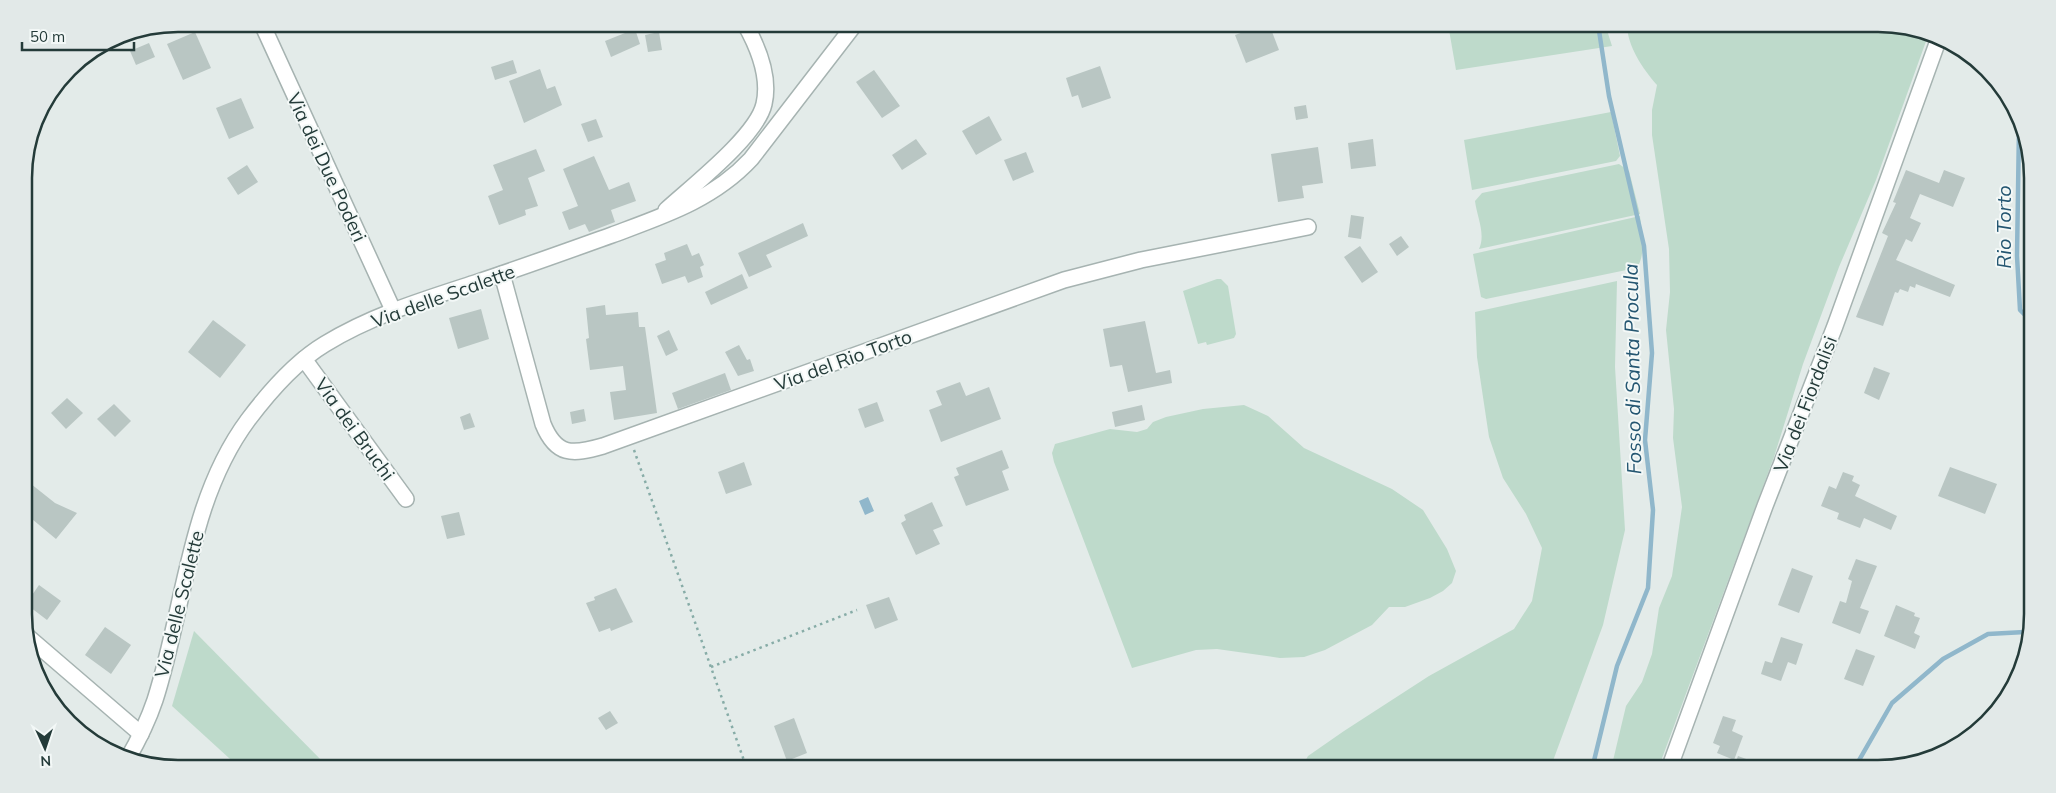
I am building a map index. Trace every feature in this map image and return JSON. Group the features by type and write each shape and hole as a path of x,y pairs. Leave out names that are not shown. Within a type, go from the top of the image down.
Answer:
{"street":[{"name":"Via dei Due Poderi","path":"266,32 393,310"},
{"path":"658,218 742,139 762,110 765,95 762,68 748,32"},
{"name":"Via delle Scalette","path":"131,753 157,695 200,520 214,477 227,452 249,418 279,383 304,359 325,344 393,310 502,274 658,218 706,197 735,176 760,148 849,32"},
{"name":"Via dei Fiordalisi","path":"1672,760 1765,506 1835,326 1936,45"},
{"name":"Via del Rio Torto","path":"502,274 540,416 552,442 565,451 575,452 595,448 630,436 1064,280 1141,260 1308,227"},
{"name":"Via dei Bruchi","path":"304,359 406,499"},
{"path":"35,643 141,734"}],"path":[{"path":"630,436 744,760"},
{"path":"711,667 857,610"}],"green space":[{"path":"1449,32 1608,32 1612,46 1456,70"},
{"path":"1628,32 1878,32 1906,35 1926,41 1876,180 1839,267 1803,364 1774,457 1661,760 1613,760 1626,706 1642,682 1652,654 1659,608 1672,576 1682,507 1673,438 1674,409 1666,330 1670,292 1669,249 1652,135 1652,110 1657,85 1641,64 1630,41"},
{"path":"1611,112 1620,156 1616,161 1472,190 1464,140"},
{"path":"1619,164 1629,171 1640,214 1479,249 1482,237 1475,201 1482,193"},
{"path":"1640,216 1642,250 1636,268 1486,299 1481,297 1473,254"},
{"path":"1221,279 1228,286 1236,334 1234,338 1207,345 1206,342 1198,344 1183,291"},
{"path":"1617,281 1615,367 1625,530 1603,625 1553,760 1306,760 1308,756 1344,731 1429,676 1514,629 1532,601 1542,548 1526,514 1503,478 1489,437 1477,357 1475,312"},
{"path":"1244,405 1268,416 1304,448 1392,489 1423,510 1447,549 1456,571 1452,583 1443,591 1430,598 1405,607 1389,607 1372,625 1325,650 1304,657 1280,658 1217,649 1196,650 1132,668 1054,462 1052,453 1055,444 1110,429 1137,432 1147,429 1153,422 1166,417 1203,409"},
{"path":"194,631 321,760 231,760 172,706"}],"water":[{"path":"868,497 874,511 865,515 859,501"}],"building":[{"path":"195,32 211,68 183,80 167,44"},
{"path":"628,32 636,32 640,44 611,57 605,41"},
{"path":"659,32 662,50 648,52 645,35"},
{"path":"1243,32 1272,32 1279,50 1246,63 1235,35"},
{"path":"149,43 155,57 136,65 130,51"},
{"path":"513,60 517,73 495,80 491,67"},
{"path":"1100,66 1111,98 1082,108 1078,95 1072,97 1066,78"},
{"path":"540,69 547,89 555,86 562,105 524,123 509,81"},
{"path":"874,70 900,106 882,118 856,82"},
{"path":"241,98 254,128 229,139 216,108"},
{"path":"1306,105 1308,118 1296,120 1294,107"},
{"path":"989,116 1002,140 976,155 962,131"},
{"path":"596,119 603,137 588,142 581,124"},
{"path":"916,139 927,154 902,170 892,155"},
{"path":"1373,139 1376,166 1351,169 1348,143"},
{"path":"1318,147 1323,183 1302,186 1304,198 1278,202 1271,154"},
{"path":"536,149 545,171 528,178 538,206 525,210 526,215 499,225 488,196 503,190 493,165"},
{"path":"1026,152 1034,172 1013,181 1004,160"},
{"path":"594,156 609,190 629,182 636,201 611,210 615,222 589,232 585,224 569,230 562,212 578,206 563,169"},
{"path":"247,165 258,182 238,195 227,178"},
{"path":"1906,170 1939,183 1944,170 1965,178 1953,207 1920,194 1910,218 1921,223 1912,242 1906,239 1896,260 1955,285 1950,297 1916,284 1915,288 1910,286 1908,292 1900,289 1898,293 1895,292 1883,326 1856,317 1888,236 1882,233 1896,203 1893,202"},
{"path":"1351,215 1364,217 1361,239 1348,237"},
{"path":"803,223 808,236 766,255 772,267 749,277 738,253"},
{"path":"1401,236 1409,247 1397,256 1389,244"},
{"path":"687,244 692,256 699,253 704,265 700,267 703,277 688,283 685,276 662,284 655,264 666,260 664,253"},
{"path":"1360,246 1378,272 1362,283 1344,257"},
{"path":"742,274 748,288 711,305 705,292"},
{"path":"605,305 606,315 638,312 639,327 645,327 657,413 614,420 610,392 626,390 623,366 590,370 586,339 589,338 586,308"},
{"path":"481,309 489,339 458,349 449,318"},
{"path":"213,320 246,345 220,378 188,352"},
{"path":"1145,321 1156,373 1170,370 1172,383 1128,392 1122,365 1110,367 1103,329"},
{"path":"669,330 678,350 666,356 657,336"},
{"path":"739,345 747,360 750,359 754,371 738,376 725,352"},
{"path":"1874,367 1890,373 1879,400 1864,393"},
{"path":"725,373 731,390 678,409 672,393"},
{"path":"960,382 966,396 989,387 1001,419 941,442 929,410 942,405 936,391"},
{"path":"67,398 83,413 66,429 51,413"},
{"path":"877,402 884,421 865,428 858,409"},
{"path":"114,404 131,421 115,437 97,419"},
{"path":"1142,405 1145,420 1115,427 1112,412"},
{"path":"584,409 586,421 572,424 570,412"},
{"path":"470,413 475,427 464,430 460,417"},
{"path":"1002,450 1009,468 1002,471 1009,490 966,506 954,477 959,475 956,468"},
{"path":"744,462 752,485 726,494 718,472"},
{"path":"1950,467 1997,484 1985,514 1938,496"},
{"path":"1843,472 1854,476 1852,481 1860,485 1855,496 1897,516 1891,530 1864,518 1860,528 1837,519 1839,513 1821,506 1829,486 1836,489"},
{"path":"33,486 55,503 77,513 56,539 33,520"},
{"path":"932,502 943,526 933,530 940,544 916,555 901,523 906,520 904,515"},
{"path":"459,512 465,535 447,539 441,516"},
{"path":"1856,559 1877,566 1860,608 1869,611 1860,634 1832,623 1840,601 1846,603 1852,581 1848,579"},
{"path":"1792,568 1813,576 1799,613 1778,605"},
{"path":"39,585 61,601 47,620 33,609 33,594"},
{"path":"616,588 633,622 611,631 610,628 599,632 586,603 595,600 594,597"},
{"path":"889,597 898,620 875,629 866,605"},
{"path":"1896,605 1915,613 1914,616 1920,618 1914,633 1920,636 1915,649 1884,636"},
{"path":"105,627 131,645 111,674 85,655"},
{"path":"1781,637 1803,644 1796,665 1788,662 1781,681 1761,674 1765,661 1772,663"},
{"path":"1856,649 1875,656 1863,686 1844,679"},
{"path":"610,711 618,723 606,730 598,718"},
{"path":"1723,716 1736,720 1732,731 1743,736 1734,760 1717,753 1720,746 1713,743"},
{"path":"794,718 807,753 787,760 774,726"},
{"path":"1738,756 1749,760 1736,760"}],"waterway":[{"name":"Fosso di Santa Procula","path":"1594,760 1617,666 1648,588 1653,510 1645,440 1652,353 1644,246 1609,96 1599,32"},
{"name":"Rio Torto","path":"2019,140 2017,256 2020,310 2024,314"},
{"name":"Rio Torto","path":"1859,760 1892,703 1943,659 1988,634 2022,632"}]}
